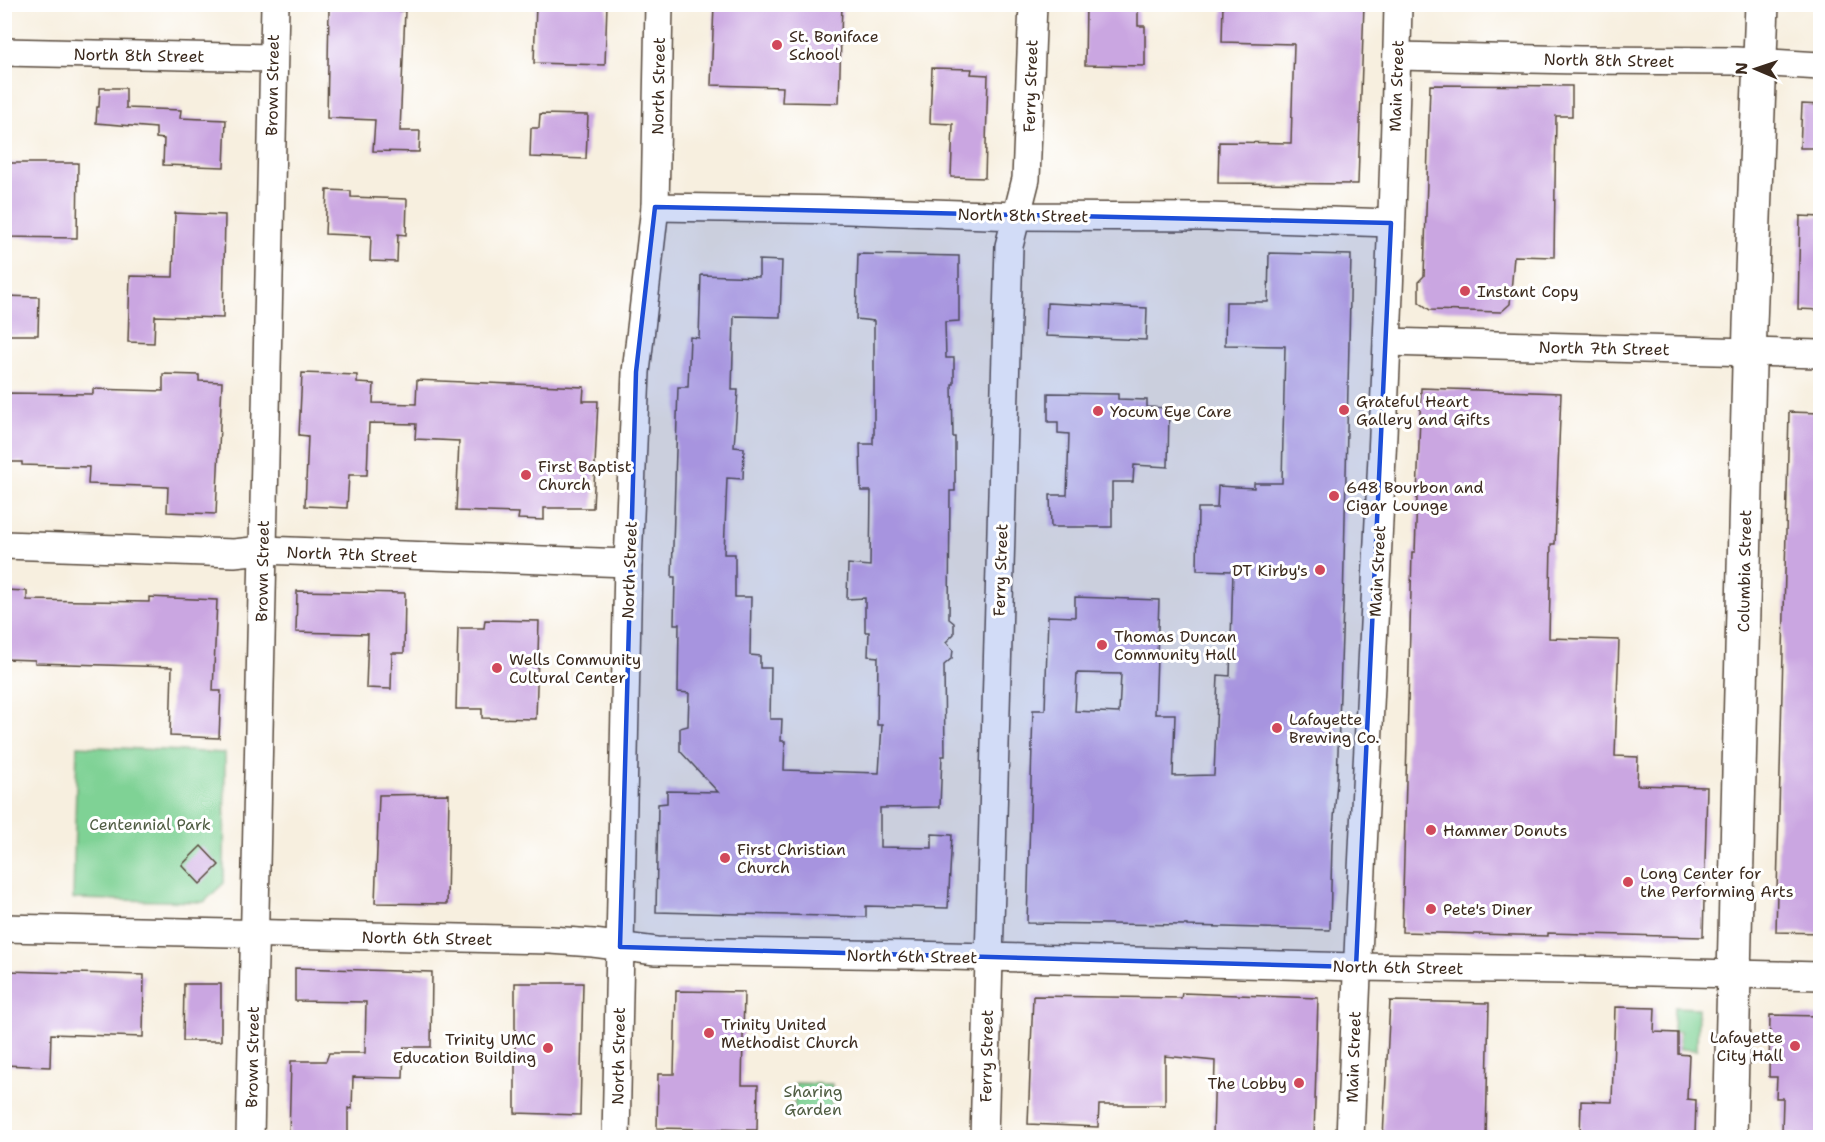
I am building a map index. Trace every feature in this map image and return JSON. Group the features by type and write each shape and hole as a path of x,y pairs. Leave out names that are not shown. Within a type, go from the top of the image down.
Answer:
{"main road":[{"name":"Columbia Street","path":"1730,1137 1749,352 1762,4"}],"street":[{"name":"Brown Street","path":"250,1137 275,4"},
{"name":"North Street","path":"616,1137 628,563 636,372 655,207 659,4"},
{"name":"Ferry Street","path":"984,1137 1009,246 1026,179 1033,4"},
{"name":"Main Street","path":"1350,1137 1356,967 1372,685 1387,342 1398,4"},
{"name":"North 8th Street","path":"4,52 273,58"},
{"name":"North 8th Street","path":"1397,56 1736,61 1821,66"},
{"name":"North 8th Street","path":"655,207 1017,216 1208,217 1391,223"},
{"name":"North 7th Street","path":"1387,342 1821,354"},
{"name":"North 7th Street","path":"4,545 234,553 262,550 628,563"},
{"name":"North 6th Street","path":"4,928 551,940 656,951 1821,976"}],"highlighted area":[{"path":"655,207 1391,223 1356,967 620,947 636,372"}],"green space":[{"name":"Centennial Park","path":"77,746 225,753 224,883 204,902 73,899"},
{"path":"1674,1007 1698,1008 1697,1050 1680,1049 1680,1031 1673,1031"},
{"name":"Sharing Garden","path":"795,1083 832,1084 831,1116 794,1116"}],"building":[{"path":"536,4 607,4 605,65 534,63"},
{"name":"St. Boniface School","path":"714,4 842,4 839,103 782,102 783,87 711,85"},
{"path":"1086,4 1138,4 1138,26 1145,26 1145,66 1085,65"},
{"path":"1223,4 1364,4 1358,184 1218,183 1219,142 1291,143 1294,44 1222,42"},
{"path":"329,8 405,11 400,131 420,131 419,152 373,151 375,120 327,118"},
{"path":"932,68 972,69 971,74 988,75 985,178 951,177 953,124 930,123"},
{"path":"1430,85 1572,86 1572,116 1556,116 1554,257 1514,256 1510,304 1501,312 1430,310 1419,302 1419,281 1424,276"},
{"path":"100,88 126,88 126,108 181,110 180,118 226,120 224,167 163,165 164,139 156,138 156,128 96,123"},
{"path":"1802,104 1821,105 1821,148 1800,148"},
{"path":"540,114 588,115 586,159 530,157 531,128 539,128"},
{"path":"4,163 78,163 77,238 4,237"},
{"path":"327,190 351,191 351,197 407,199 406,235 398,234 397,262 370,261 371,236 325,234"},
{"path":"175,213 225,215 223,318 155,316 154,343 128,342 130,276 173,277"},
{"path":"1800,216 1821,217 1821,310 1798,309"},
{"path":"1269,253 1351,255 1343,606 1330,930 1027,923 1033,710 1045,710 1048,616 1075,617 1075,597 1159,600 1155,714 1175,714 1173,776 1214,775 1218,675 1230,676 1233,571 1197,570 1198,508 1217,508 1218,486 1254,488 1254,483 1282,483 1285,346 1225,345 1226,302 1268,302","holes":["1077,673 1121,674 1119,713 1075,711"]},
{"path":"858,254 959,256 959,321 945,322 946,358 954,358 954,384 952,384 955,491 950,491 949,619 954,623 954,634 946,642 953,650 952,658 944,665 945,756 942,756 940,807 880,808 880,847 932,848 932,834 952,835 948,908 866,906 866,917 656,912 658,804 667,803 667,791 718,792 680,751 680,728 688,726 689,693 678,692 679,624 674,624 675,577 672,577 678,387 688,387 690,337 699,338 701,275 759,277 759,260 782,261 780,317 734,316 732,390 738,390 734,447 744,448 743,479 727,478 724,554 735,554 735,597 751,597 750,655 760,656 760,668 771,668 770,719 782,719 781,741 785,741 784,770 879,773 882,725 877,725 878,657 868,656 869,632 865,632 865,598 847,599 848,564 870,566 871,491 861,491 860,444 873,444 874,437 874,321 856,319"},
{"path":"4,296 39,297 38,335 4,335"},
{"path":"1047,303 1147,308 1146,340 1046,336"},
{"name":"First Baptist Church","path":"302,373 357,375 357,383 374,384 373,403 416,404 417,380 584,387 583,401 598,401 593,508 544,508 544,520 518,519 519,513 456,511 459,441 415,439 416,424 369,423 367,475 349,475 347,508 305,506 308,436 299,435"},
{"path":"163,374 199,375 199,381 222,382 216,514 167,512 168,487 88,484 89,467 22,465 22,462 4,462 4,393 93,394 93,389 163,391"},
{"path":"1421,388 1561,393 1555,544 1551,544 1549,638 1619,640 1615,756 1638,757 1637,785 1707,787 1703,937 1402,932 1412,552 1415,552"},
{"path":"1048,393 1118,394 1118,399 1147,400 1147,407 1169,408 1168,467 1134,465 1133,482 1112,482 1112,527 1051,527 1050,495 1067,495 1069,434 1058,433 1058,422 1048,422"},
{"path":"1789,412 1821,413 1821,933 1776,932"},
{"path":"4,590 27,591 27,600 149,602 149,597 217,600 213,691 221,691 219,738 170,736 172,667 35,663 35,660 4,659"},
{"path":"297,591 405,593 404,653 392,653 391,689 366,688 368,634 296,632"},
{"name":"Wells Community Cultural Center","path":"485,620 539,621 536,719 482,718 482,709 456,709 458,628 484,628"},
{"path":"449,794 447,904 375,903 379,795"},
{"path":"201,846 219,865 200,884 182,865"},
{"path":"295,968 432,972 431,1047 404,1047 403,1078 353,1077 352,1109 348,1108 348,1137 289,1137 291,1061 326,1061 329,1053 365,1053 366,1002 295,1001"},
{"path":"7,971 144,975 143,1037 51,1034 50,1067 4,1065"},
{"name":"Trinity UMC Education Building","path":"515,983 583,983 580,1115 515,1113"},
{"path":"184,984 221,984 221,1041 183,1041"},
{"name":"Trinity United Methodist Church","path":"676,991 744,992 742,1085 758,1085 757,1130 657,1128 658,1074 674,1074"},
{"path":"1182,993 1318,998 1314,1137 1213,1137 1215,1061 1165,1056 1165,1105 1099,1105 1098,1127 1028,1124 1033,996 1181,998"},
{"path":"1390,1001 1489,1003 1486,1137 1383,1137"},
{"path":"1615,1007 1655,1008 1654,1032 1678,1033 1678,1054 1689,1055 1687,1099 1696,1100 1695,1137 1580,1137 1581,1101 1612,1102"},
{"name":"Lafayette City Hall","path":"1770,1015 1821,1016 1821,1137 1795,1137 1795,1134 1782,1133 1783,1098 1776,1098 1777,1077 1769,1077"}],"place":[{"name":"St. Boniface School","path":"777,45"},
{"name":"Instant Copy","path":"1465,291"},
{"name":"Grateful Heart Gallery and Gifts","path":"1344,410"},
{"name":"Yocum Eye Care","path":"1098,411"},
{"name":"First Baptist Church","path":"526,475"},
{"name":"648 Bourbon and Cigar Lounge","path":"1334,496"},
{"name":"DT Kirby's","path":"1320,570"},
{"name":"Thomas Duncan Community Hall","path":"1102,645"},
{"name":"Wells Community Cultural Center","path":"497,668"},
{"name":"Lafayette Brewing Co.","path":"1277,728"},
{"name":"Hammer Donuts","path":"1431,830"},
{"name":"First Christian Church","path":"725,858"},
{"name":"Long Center for the Performing Arts","path":"1628,882"},
{"name":"Pete's Diner","path":"1431,909"},
{"name":"Trinity United Methodist Church","path":"709,1033"},
{"name":"Lafayette City Hall","path":"1795,1046"},
{"name":"Trinity UMC Education Building","path":"548,1048"},
{"name":"The Lobby","path":"1299,1083"}]}
